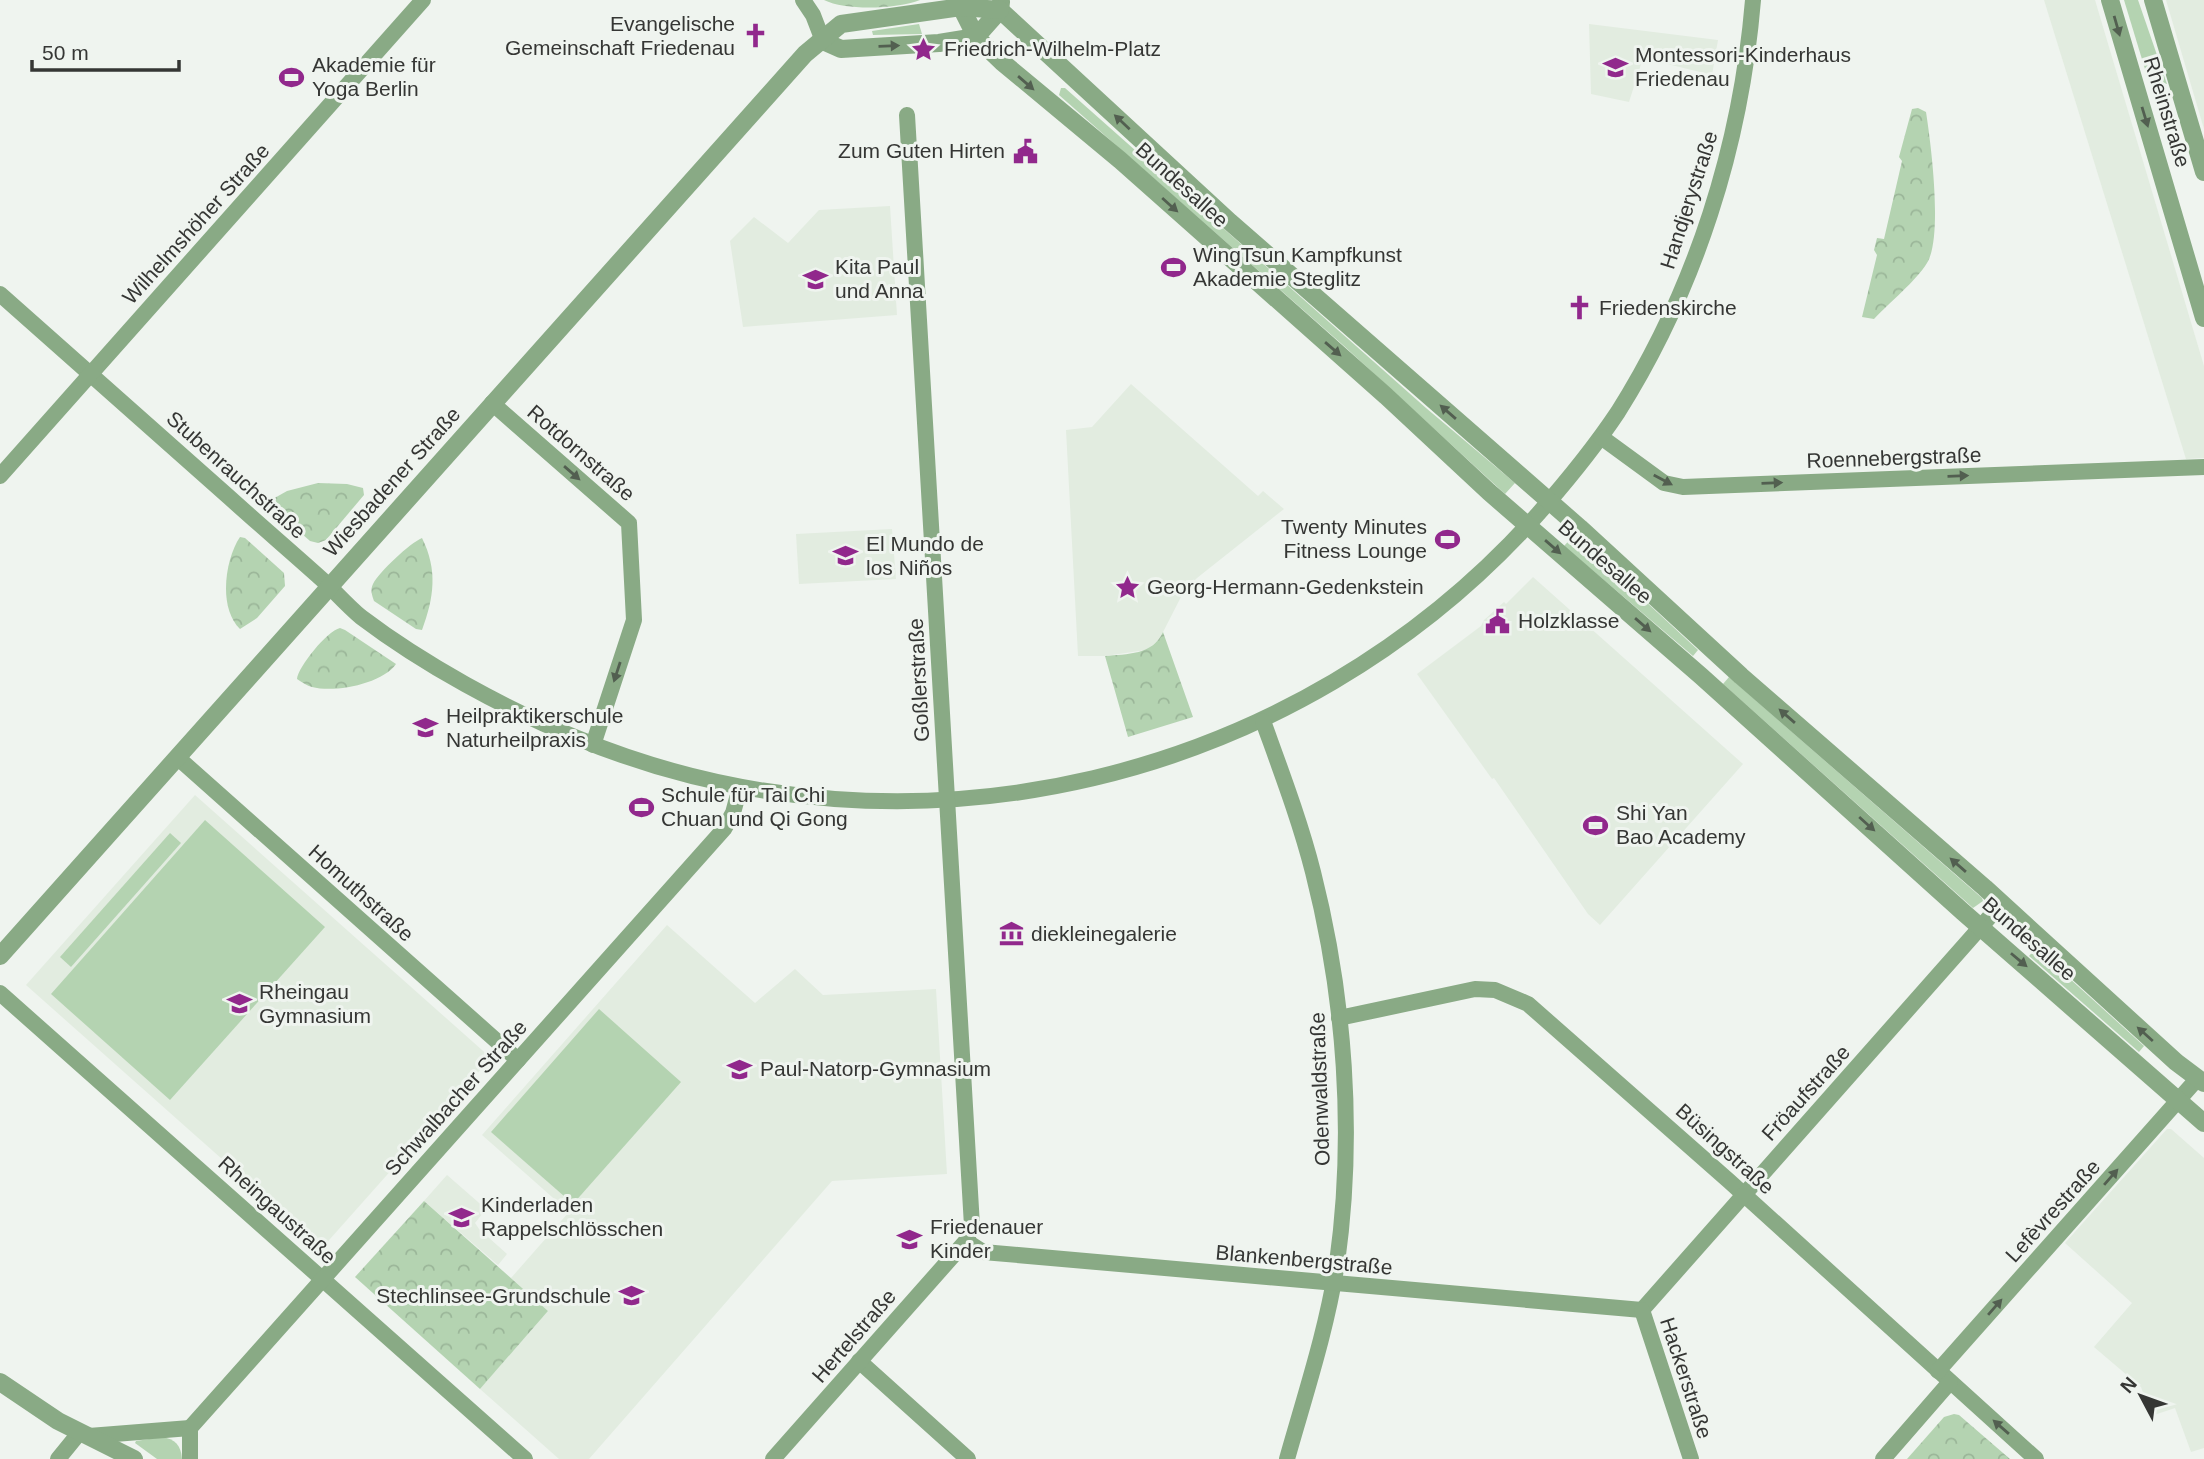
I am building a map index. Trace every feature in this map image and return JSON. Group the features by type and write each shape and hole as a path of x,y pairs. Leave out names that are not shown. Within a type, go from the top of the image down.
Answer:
{"street":[{"name":"Wilhelmshöher Straße","path":"0,476 423,0"},
{"path":"803,0 813,15 822,41 841,49 939,43 975,37 1001,5"},
{"name":"Handjerystraße","path":"1528,525 1601,437 1633,386 1664,328 1704,232 1727,158 1738,109 1753,0"},
{"name":"Rheinstraße","path":"2110,0 2204,318"},
{"name":"Rheinstraße","path":"2153,0 2204,172"},
{"path":"822,41 841,24 962,4 1001,5"},
{"path":"962,4 975,37"},
{"name":"Bundesallee","path":"1001,5 1235,226 1549,501 1741,676 2164,1051 2201,1080"},
{"name":"Bundesallee","path":"975,37 1105,147 1701,676 1980,928 2204,1123"},
{"name":"Wiesbadener Straße","path":"0,956 792,65 822,41"},
{"name":"Goßlerstraße","path":"907,115 972,1226 966,1241"},
{"name":"Stubenrauchstraße","path":"0,294 358,615 422,657 517,711 593,745 740,787 811,797 869,801 947,800 1037,791 1103,777 1200,746 1263,721 1332,683 1395,643 1469,585 1528,525"},
{"name":"Rotdornstraße","path":"492,403 629,523 634,620 593,745"},
{"name":"Roennebergstraße","path":"1601,437 1664,483 1683,487 2204,467"},
{"name":"Odenwaldstraße","path":"1263,721 1313,872 1331,961 1339,1018 1346,1129 1344,1206 1333,1284 1287,1459"},
{"name":"Homuthstraße","path":"177,757 518,1060"},
{"name":"Schwalbacher Straße","path":"190,1428 724,829 733,813 740,787"},
{"name":"Fröaufstraße","path":"1642,1310 2001,904"},
{"name":"Büsingstraße","path":"1339,1018 1475,989 1495,990 1528,1004 1744,1194 2036,1459"},
{"name":"Rheingaustraße","path":"0,993 526,1459"},
{"name":"Lefèvrestraße","path":"1883,1459 1944,1377 2178,1100 2201,1080"},
{"name":"Blankenbergstraße","path":"966,1241 983,1252 1642,1310"},
{"name":"Hertelstraße","path":"773,1459 966,1241"},
{"name":"Hackerstraße","path":"1642,1310 1691,1459"},
{"path":"859,1361 968,1459"},
{"path":"0,1382 28,1403 134,1459"},
{"path":"58,1459 85,1434 190,1428 190,1459"}],"shaded area":[{"path":"2044,0 2095,0 2204,366 2204,458 2186,459"},
{"path":"2166,0 2204,0 2204,129"},
{"name":"Montessori-Kinderhaus Friedenau","path":"1589,24 1718,40 1712,75 1643,58 1629,102 1591,94"},
{"name":"Kita Paul und Anna","path":"890,206 897,315 743,327 730,241 754,217 788,243 819,210"},
{"path":"1131,384 1258,496 1263,491 1284,509 1184,591 1159,640 1146,650 1105,656 1078,656 1066,430 1092,427"},
{"name":"El Mundo de los Niños","path":"892,529 896,579 799,584 796,534"},
{"path":"1533,577 1743,764 1600,925 1588,914 1494,778 1492,779 1417,674 1481,626 1484,620 1504,602 1506,604"},
{"name":"Rheingau Gymnasium","path":"195,795 491,1058 322,1248 26,985"},
{"name":"Paul-Natorp-Gymnasium","path":"667,925 755,1003 795,969 823,995 936,989 947,1174 832,1181 589,1459 559,1459 480,1389 548,1311 511,1278 569,1212 482,1135"},
{"path":"2167,1129 2171,1129 2204,1158 2204,1448 2191,1452 2175,1408 2151,1416 2141,1387 2094,1347 2132,1303 2065,1243"},
{"name":"Kinderladen Rappelschlösschen","path":"447,1175 486,1209 475,1223 507,1254 498,1265 424,1201"}],"green space":[{"path":"824,0 920,0 872,8 833,4"},
{"path":"2124,0 2138,0 2167,84 2148,79"},
{"path":"919,24 922,34 873,35 872,31"},
{"path":"1061,88 1065,88 1426,408 1515,483 1505,494 1344,346 1059,95"},
{"path":"1918,108 1926,112 1933,167 1935,212 1932,250 1927,263 1916,277 1874,319 1862,317 1877,255 1874,250 1877,238 1884,239 1902,161 1899,157 1912,109"},
{"path":"318,483 347,484 363,488 364,495 326,540 318,543 310,541 269,505 271,500 287,491"},
{"path":"1574,535 1698,650 1693,656 1564,546"},
{"path":"240,537 245,538 284,573 285,586 257,618 240,629 229,609 226,583 231,558"},
{"path":"422,538 430,561 432,584 422,630 416,629 374,601 371,590 388,565"},
{"path":"340,628 396,664 380,677 345,688 322,689 306,685 297,679 302,666 314,650"},
{"path":"1163,632 1193,717 1128,737 1105,656 1130,654 1146,649 1159,640"},
{"path":"1729,677 1983,901 1973,908 1723,684"},
{"path":"205,820 325,927 170,1100 51,994"},
{"path":"170,833 181,843 71,967 60,957"},
{"path":"2036,948 2144,1046 2139,1052 2029,956"},
{"path":"599,1009 681,1082 573,1204 491,1132"},
{"path":"424,1201 548,1311 480,1389 355,1277"},
{"path":"1959,1415 2010,1459 1907,1459 1944,1417"},
{"path":"162,1437 176,1443 182,1459 157,1459 135,1443"}],"place":[{"name":"Evangelische Gemeinschaft Friedenau","path":"755,36"},
{"name":"Friedrich-Wilhelm-Platz","path":"924,49"},
{"name":"Montessori-Kinderhaus Friedenau","path":"1615,67"},
{"name":"Akademie für Yoga Berlin","path":"292,77"},
{"name":"Zum Guten Hirten","path":"1025,151"},
{"name":"WingTsun Kampfkunst Akademie Steglitz","path":"1173,267"},
{"name":"Kita Paul und Anna","path":"815,279"},
{"name":"Friedenskirche","path":"1579,308"},
{"name":"Twenty Minutes Fitness Lounge","path":"1447,539"},
{"name":"El Mundo de los Niños","path":"846,556"},
{"name":"Georg-Hermann-Gedenkstein","path":"1127,587"},
{"name":"Holzklasse","path":"1498,621"},
{"name":"Heilpraktikerschule Naturheilpraxis","path":"426,728"},
{"name":"Schule für Tai Chi Chuan und Qi Gong","path":"641,807"},
{"name":"Shi Yan Bao Academy","path":"1596,825"},
{"name":"diekleinegalerie","path":"1011,934"},
{"name":"Rheingau Gymnasium","path":"239,1004"},
{"name":"Paul-Natorp-Gymnasium","path":"740,1069"},
{"name":"Kinderladen Rappelschlösschen","path":"461,1217"},
{"name":"Friedenauer Kinder","path":"910,1239"},
{"name":"Stechlinsee-Grundschule","path":"631,1296"}]}
